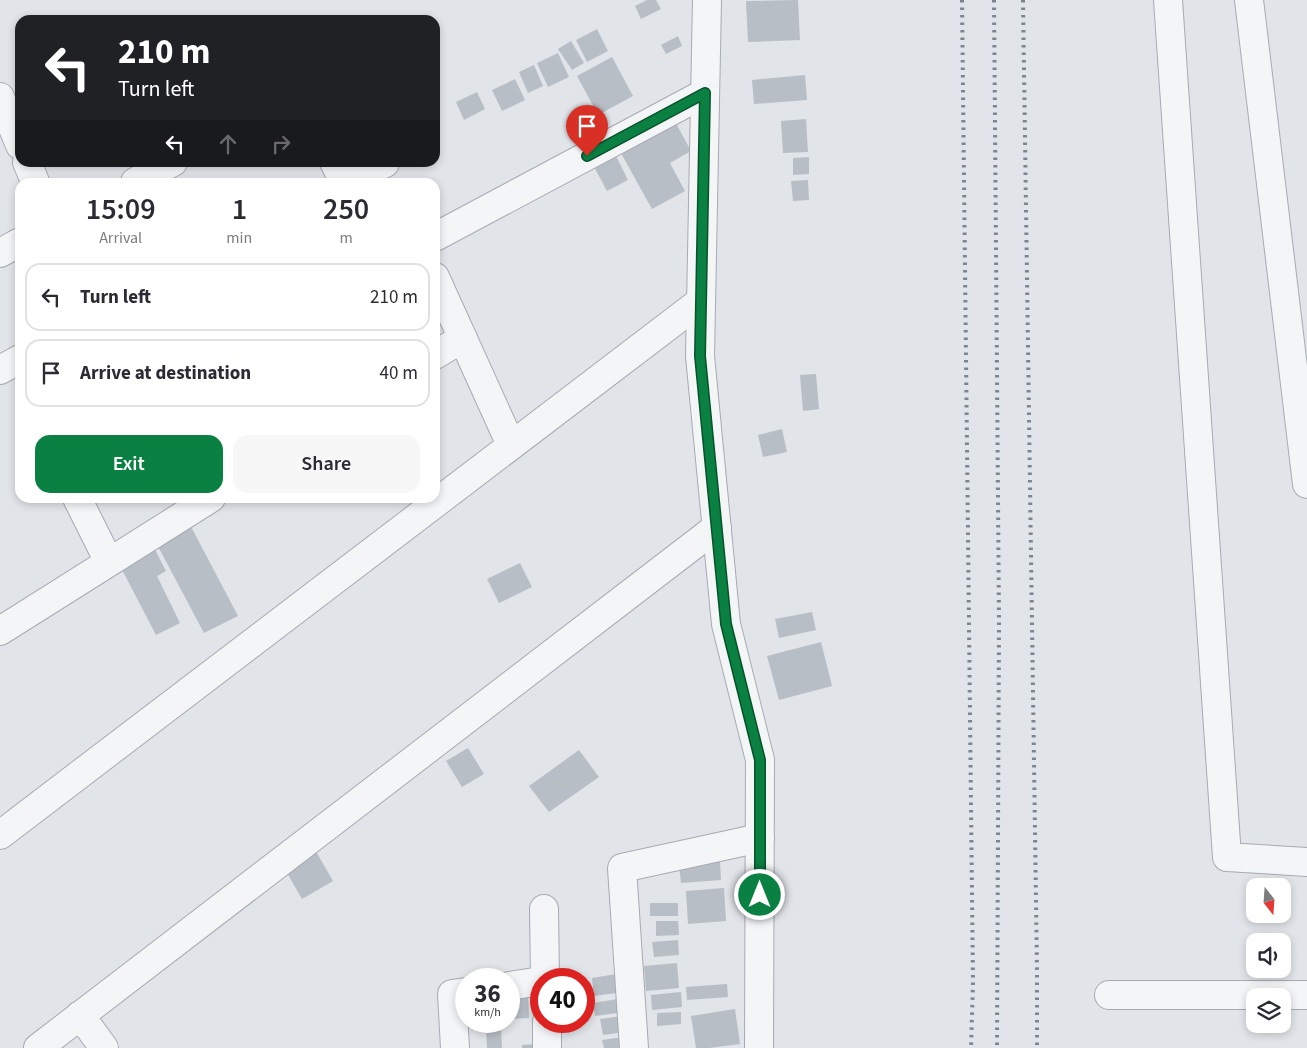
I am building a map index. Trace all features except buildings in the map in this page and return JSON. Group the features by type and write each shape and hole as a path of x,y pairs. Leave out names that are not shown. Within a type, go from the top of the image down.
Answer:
{"street":[{"path":"707,0 700,356 726,624 760,760 759,1048"},
{"path":"1168,0 1227,857 1307,862"},
{"path":"1249,0 1307,484"},
{"path":"440,234 705,93"},
{"path":"0,97 15,133"},
{"path":"143,178 164,167"},
{"path":"357,178 377,167"},
{"path":"0,253 15,245"},
{"path":"440,288 511,445"},
{"path":"440,499 701,301"},
{"path":"440,352 463,338"},
{"path":"80,503 109,562"},
{"path":"0,632 203,503"},
{"path":"0,834 435,503"},
{"path":"38,1048 716,527"},
{"path":"634,1048 622,868 760,838"},
{"path":"544,909 546,968"},
{"path":"455,994 452,994 455,1048"},
{"path":"1109,995 1307,995"},
{"path":"80,1016 104,1048"},
{"path":"547,1033 547,1048"}],"railway":[{"path":"962,0 973,983 971,1048"},
{"path":"994,0 999,622 997,1048"},
{"path":"1023,0 1037,1048"}],"route":[{"path":"587,156 705,93 700,356 726,624 760,760 760,895"}]}
